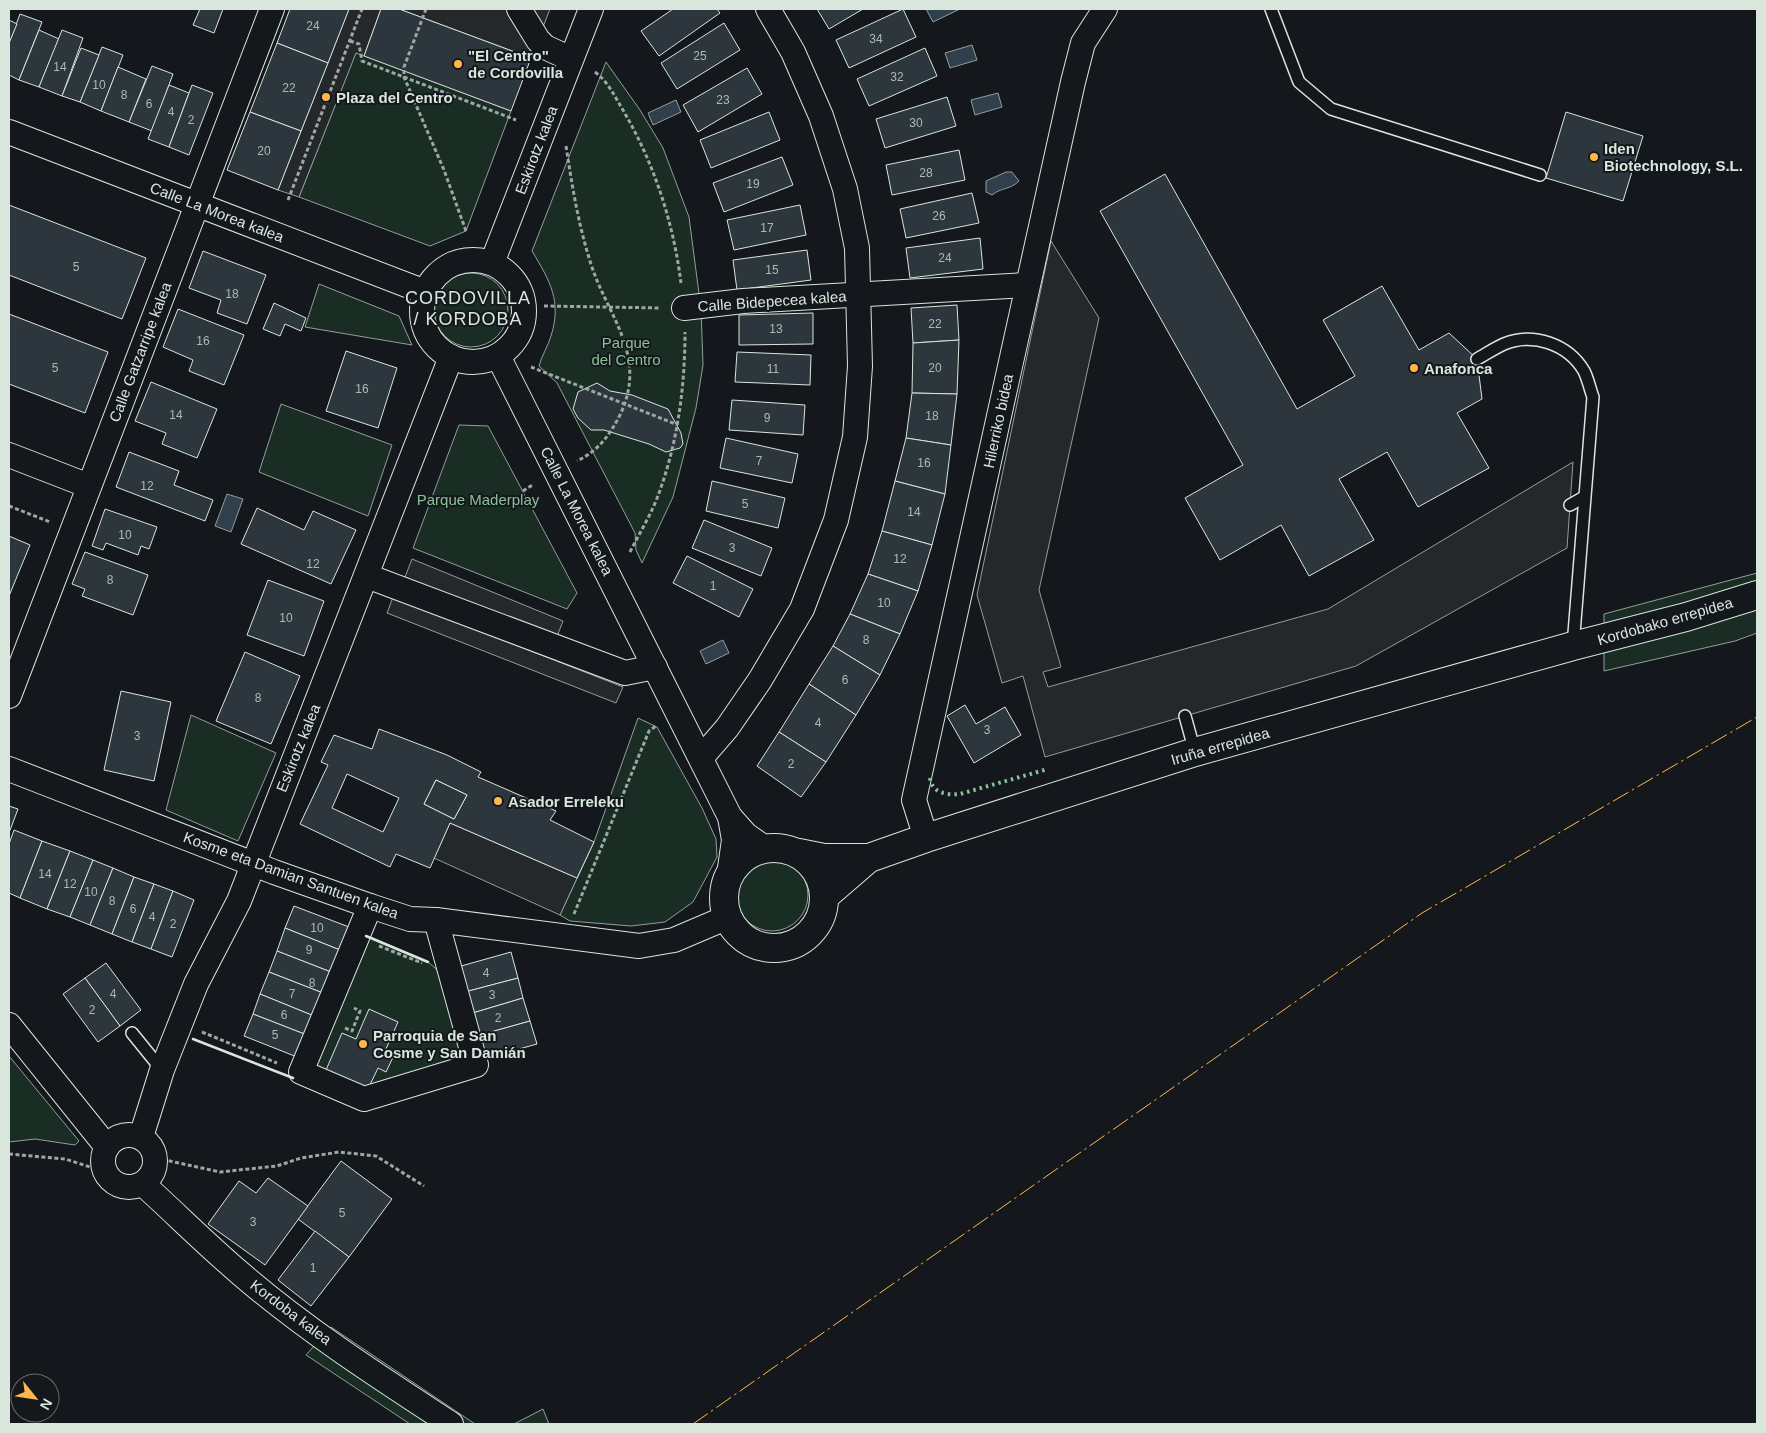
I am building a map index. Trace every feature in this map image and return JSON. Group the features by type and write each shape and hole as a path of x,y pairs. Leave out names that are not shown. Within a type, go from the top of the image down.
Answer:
{"street":[{"name":"Calle Gatzarripe kalea","path":"9,696 272,9"},
{"path":"518,9 538,40 545,47 571,59"},
{"name":"Eskirotz kalea","path":"492,263 591,9"},
{"name":"Calle Bidepecea kalea","path":"701,758 727,728 760,680 802,609 836,520 855,437 860,366 858,248 845,189 820,116 801,70 768,9"},
{"name":"Hilerriko bidea","path":"926,838 914,800 1027,285 1083,42 1104,9"},
{"name":"Calle La Morea kalea","path":"9,132 425,292"},
{"path":"477,260 492,263 506,271 517,284 523,299 524,316 520,332 511,345 498,356 482,361 466,362 451,357 438,348 428,336 423,322 422,307 425,292 434,278 446,268 460,261 477,260"},
{"name":"Calle Bidepecea kalea","path":"684,308 859,294 1027,285"},
{"name":"Calle La Morea kalea","path":"498,356 730,817 746,835 765,848"},
{"name":"Eskirotz kalea","path":"141,1137 162,1070 196,984 238,901 367,576 451,357"},
{"path":"9,455 89,486"},
{"path":"367,576 625,673 655,667"},
{"name":"Kordobako errepidea","path":"1573,646 1686,617 1757,594"},
{"name":"Iruña errepidea","path":"799,853 824,858 870,858 926,838 1195,752 1573,646"},
{"name":"Kosme eta Damian Santuen kalea","path":"9,769 253,863 410,919 436,920 638,946 674,940 728,917"},
{"name":"Calle La Morea kalea","path":"729,875 734,840 730,817"},
{"path":"782,847 799,853 812,864 822,879 825,896 823,913 815,929 801,941 785,947 768,948 751,943 737,932 728,917 724,903 724,889 729,875 738,863 751,852 765,848 782,847"},
{"name":"Iruña errepidea","path":"825,896 870,858"},
{"path":"370,906 335,1000 301,1072 364,1099 476,1064 436,920"},
{"path":"9,1025 107,1147"},
{"path":"126,1134 141,1137 154,1149 156,1158 153,1172 143,1184 126,1187 117,1184 105,1171 104,1155 107,1147 118,1137 126,1134"},
{"name":"Kordoba kalea","path":"143,1184 242,1274 287,1310 366,1369 452,1424"}],"lane":[{"path":"1271,9 1299,82 1331,109 1540,175"},
{"path":"1477,359 1505,344 1522,340 1545,340 1569,353 1584,371 1593,397 1573,646"},
{"path":"1570,505 1584,497"},
{"path":"1185,716 1195,752"},
{"path":"132,1033 162,1070"}],"path":[{"path":"288,200 362,9"},
{"path":"426,9 404,67 404,77 444,170 466,231"},
{"path":"350,40 359,44 362,61 516,120"},
{"path":"523,491 598,449 610,434 625,404 629,386 630,364 622,332 601,291 580,228 566,145"},
{"path":"544,306 684,308"},
{"path":"528,366 678,425"},
{"path":"565,937 649,731 659,725"},
{"path":"373,943 430,967 449,963"},
{"path":"335,1000 360,1011 352,1031 330,1022 335,1000"},
{"path":"200,1031 301,1072"},
{"path":"156,1158 220,1172 277,1166 301,1158 339,1152 376,1156 424,1186"},
{"path":"9,1154 34,1154 65,1159 105,1171"}],"green space":[{"path":"356,52 511,111 466,231 430,246 299,197"},
{"name":"Parque del Centro","path":"606,62 640,110 663,148 689,217 701,309 703,365 696,408 673,497 642,563 636,550 635,533 557,383 539,366 550,340 554,324 555,302 549,282 532,251"},
{"path":"471,273 492,279 502,289 508,310 502,331 492,341 471,347 450,341 440,331 434,310 440,289 450,279"},
{"path":"319,284 399,316 412,345 305,327"},
{"path":"281,404 392,445 368,516 259,472"},
{"name":"Parque Maderplay","path":"459,425 488,426 577,593 567,609 413,548"},
{"path":"1757,573 1757,633 1735,641 1604,671 1604,614"},
{"path":"191,715 276,753 238,841 166,810"},
{"path":"638,718 657,727 702,808 716,839 717,857 693,902 665,922 631,926 570,921 560,915 594,842"},
{"path":"765,859 779,859 798,869 808,888 808,902 798,921 779,931 765,931 746,921 736,902 736,888 746,869"},
{"path":"366,935 428,962 441,973 465,1057 366,1104 307,1078"},
{"path":"9,1056 79,1141 75,1145 35,1139 9,1142"},
{"path":"331,1327 475,1424 410,1424 306,1355"},
{"path":"543,1409 549,1424 514,1424"}],"shaded area":[{"name":"Plaza del Centro","path":"349,9 381,9 364,56 356,53 299,197 278,190"},
{"path":"399,9 550,9 531,58"},
{"path":"1051,241 1099,318 1039,590 1061,667 1043,672 1048,687 1328,609 1573,462 1567,548 1356,666 1045,757 1023,676 1002,683 977,595"},
{"path":"412,559 563,621 556,639 405,577"},
{"path":"393,597 623,687 616,703 387,613"},
{"path":"450,823 577,878 560,915 434,858"}],"water":[{"path":"926,9 957,9 958,10 933,22"},
{"path":"972,45 977,60 950,68 945,53"},
{"path":"998,93 1002,107 975,115 971,100"},
{"path":"676,100 681,112 653,125 648,113"},
{"path":"1006,172 1012,172 1019,181 992,195 986,192 986,181"},
{"path":"227,494 243,499 231,532 215,526"},
{"path":"723,640 729,653 706,664 700,651"}],"building":[{"path":"200,9 223,9 214,33 193,25"},
{"path":"290,9 349,9 328,63 277,43"},
{"name":"\"El Centro\" de Cordovilla","path":"381,9 399,9 531,58 511,111 364,56"},
{"path":"673,9 717,9 720,13 659,56 641,31"},
{"path":"817,9 863,9 829,29"},
{"path":"903,9 916,37 849,68 836,40"},
{"path":"20,14 42,22 19,80 9,75 9,43"},
{"path":"9,20 17,24 9,43"},
{"path":"724,23 740,50 677,89 661,63"},
{"path":"39,30 59,39 39,87 19,80"},
{"path":"62,30 83,38 62,96 39,87"},
{"path":"277,43 328,63 301,131 250,112"},
{"path":"102,47 123,55 101,111 80,102"},
{"path":"81,48 99,55 80,102 62,96"},
{"path":"925,48 937,76 869,106 857,79"},
{"path":"152,66 173,74 152,131 129,122"},
{"path":"118,67 146,79 129,122 101,111"},
{"path":"747,68 762,94 698,132 683,105"},
{"path":"169,85 189,93 169,147 148,139"},
{"path":"192,85 213,93 189,155 169,147"},
{"path":"947,97 956,126 885,148 876,119"},
{"path":"250,112 301,131 278,190 227,170"},
{"path":"769,112 780,140 711,168 700,140"},
{"name":"Iden Biotechnology, S.L.","path":"1566,112 1643,136 1623,201 1546,178"},
{"path":"959,150 965,180 892,195 886,165"},
{"path":"782,157 793,185 724,212 713,183"},
{"name":"Anafonca","path":"1165,174 1297,409 1355,376 1323,320 1382,286 1419,350 1449,333 1477,359 1482,399 1457,413 1489,468 1418,507 1387,452 1339,479 1374,540 1309,576 1281,525 1220,560 1185,498 1243,465 1100,211"},
{"path":"972,193 979,223 906,238 900,209"},
{"path":"9,205 146,258 122,319 9,275"},
{"path":"800,205 806,235 734,250 727,220"},
{"path":"980,238 983,269 910,278 906,248"},
{"path":"807,250 811,280 737,290 733,260"},
{"path":"203,251 266,275 247,324 217,313 221,300 189,288"},
{"path":"274,303 306,318 301,331 285,324 280,336 263,329"},
{"path":"957,305 959,340 913,343 911,308"},
{"path":"178,309 244,335 224,385 189,371 193,360 163,347"},
{"path":"813,313 813,344 739,345 739,315"},
{"path":"9,314 108,352 85,413 9,384"},
{"path":"959,340 957,394 912,393 913,343"},
{"path":"346,351 397,368 378,428 326,411"},
{"path":"737,352 811,355 810,385 735,382"},
{"path":"151,382 217,409 197,458 162,444 166,433 135,421"},
{"path":"597,383 610,391 632,395 668,409 681,433 683,444 680,448 666,452 649,444 604,430 591,430 578,418 573,409 578,392"},
{"path":"912,393 957,394 951,445 906,438"},
{"path":"732,400 805,405 803,435 729,430"},
{"path":"726,438 798,454 792,483 720,468"},
{"path":"906,438 951,445 945,494 895,481"},
{"path":"129,452 179,471 174,485 213,500 205,521 116,487"},
{"path":"712,481 785,498 778,528 706,511"},
{"path":"895,481 945,494 932,545 882,531"},
{"path":"257,508 304,530 313,511 356,530 331,584 241,544"},
{"path":"105,509 157,527 149,549 141,546 138,555 106,543 103,550 92,546"},
{"path":"704,520 772,548 761,576 692,548"},
{"path":"882,531 932,545 918,591 868,574"},
{"path":"9,536 30,545 9,596"},
{"path":"85,552 148,575 133,615 82,596 85,589 72,584"},
{"path":"687,556 753,589 739,617 673,583"},
{"path":"868,574 918,591 900,634 850,614"},
{"path":"268,580 324,601 304,656 247,635"},
{"path":"850,614 900,634 880,675 833,646"},
{"path":"833,646 880,675 856,715 809,684"},
{"path":"245,652 300,676 271,744 216,721"},
{"path":"809,684 856,715 826,762 779,732"},
{"path":"121,691 171,702 154,781 104,770"},
{"path":"965,705 976,724 1005,707 1021,735 974,763 947,716"},
{"name":"Asador Erreleku","path":"379,729 447,755 481,772 478,777 556,811 550,820 594,842 577,878 450,823 430,868 396,854 390,867 300,824 328,765 321,762 334,735 372,749","holes":["347,774 399,798 383,832 332,808","436,780 467,795 454,819 424,804"]},
{"path":"779,732 826,762 801,797 757,766"},
{"path":"436,780 467,795 454,819 424,804"},
{"path":"9,806 18,809 9,833"},
{"path":"14,830 42,841 20,898 9,893 9,844"},
{"path":"42,841 70,851 47,909 20,898"},
{"path":"70,851 93,860 70,917 47,909"},
{"path":"93,860 113,868 90,925 70,917"},
{"path":"113,868 134,877 112,934 90,925"},
{"path":"134,877 154,884 132,942 112,934"},
{"path":"154,884 173,891 151,949 132,942"},
{"path":"173,891 194,900 172,957 151,949"},
{"path":"294,906 349,927 340,950 285,928"},
{"path":"285,928 340,950 331,972 277,951"},
{"path":"277,951 331,972 323,993 269,972"},
{"path":"511,952 518,978 461,993 454,968"},
{"path":"106,963 141,1010 120,1026 85,978"},
{"path":"269,972 323,993 314,1016 260,994"},
{"path":"85,978 120,1026 98,1042 63,994"},
{"path":"518,978 523,998 466,1015 461,993"},
{"path":"260,994 314,1016 307,1035 253,1014"},
{"path":"523,998 530,1021 473,1037 466,1015"},
{"name":"Parroquia de San Cosme y San Damián","path":"369,1009 398,1022 386,1049 395,1053 386,1072 378,1068 368,1089 326,1070 342,1033 356,1039"},
{"path":"253,1014 307,1035 297,1057 244,1036"},
{"path":"530,1021 537,1044 480,1060 473,1037"},
{"path":"341,1161 392,1199 349,1257 298,1219"},
{"path":"268,1178 308,1206 265,1265 208,1224 239,1181 256,1193"},
{"path":"315,1231 349,1257 311,1306 278,1280"}],"hedge":[{"path":"930,778 931,783 937,790 946,794 960,794 1048,769"}],"wall":[{"path":"366,936 428,962"},
{"path":"193,1039 293,1078"}],"power":[{"path":"693,1424 1422,913 1757,717"}],"place":[{"name":"\"El Centro\" de Cordovilla","path":"458,64"},
{"name":"Plaza del Centro","path":"326,97"},
{"name":"Iden Biotechnology, S.L.","path":"1594,157"},
{"name":"Anafonca","path":"1414,368"},
{"name":"Asador Erreleku","path":"498,801"},
{"name":"Parroquia de San Cosme y San Damián","path":"363,1044"}],"district":[{"name":"CORDOVILLA / KORDOBA","path":"468,308"}]}
